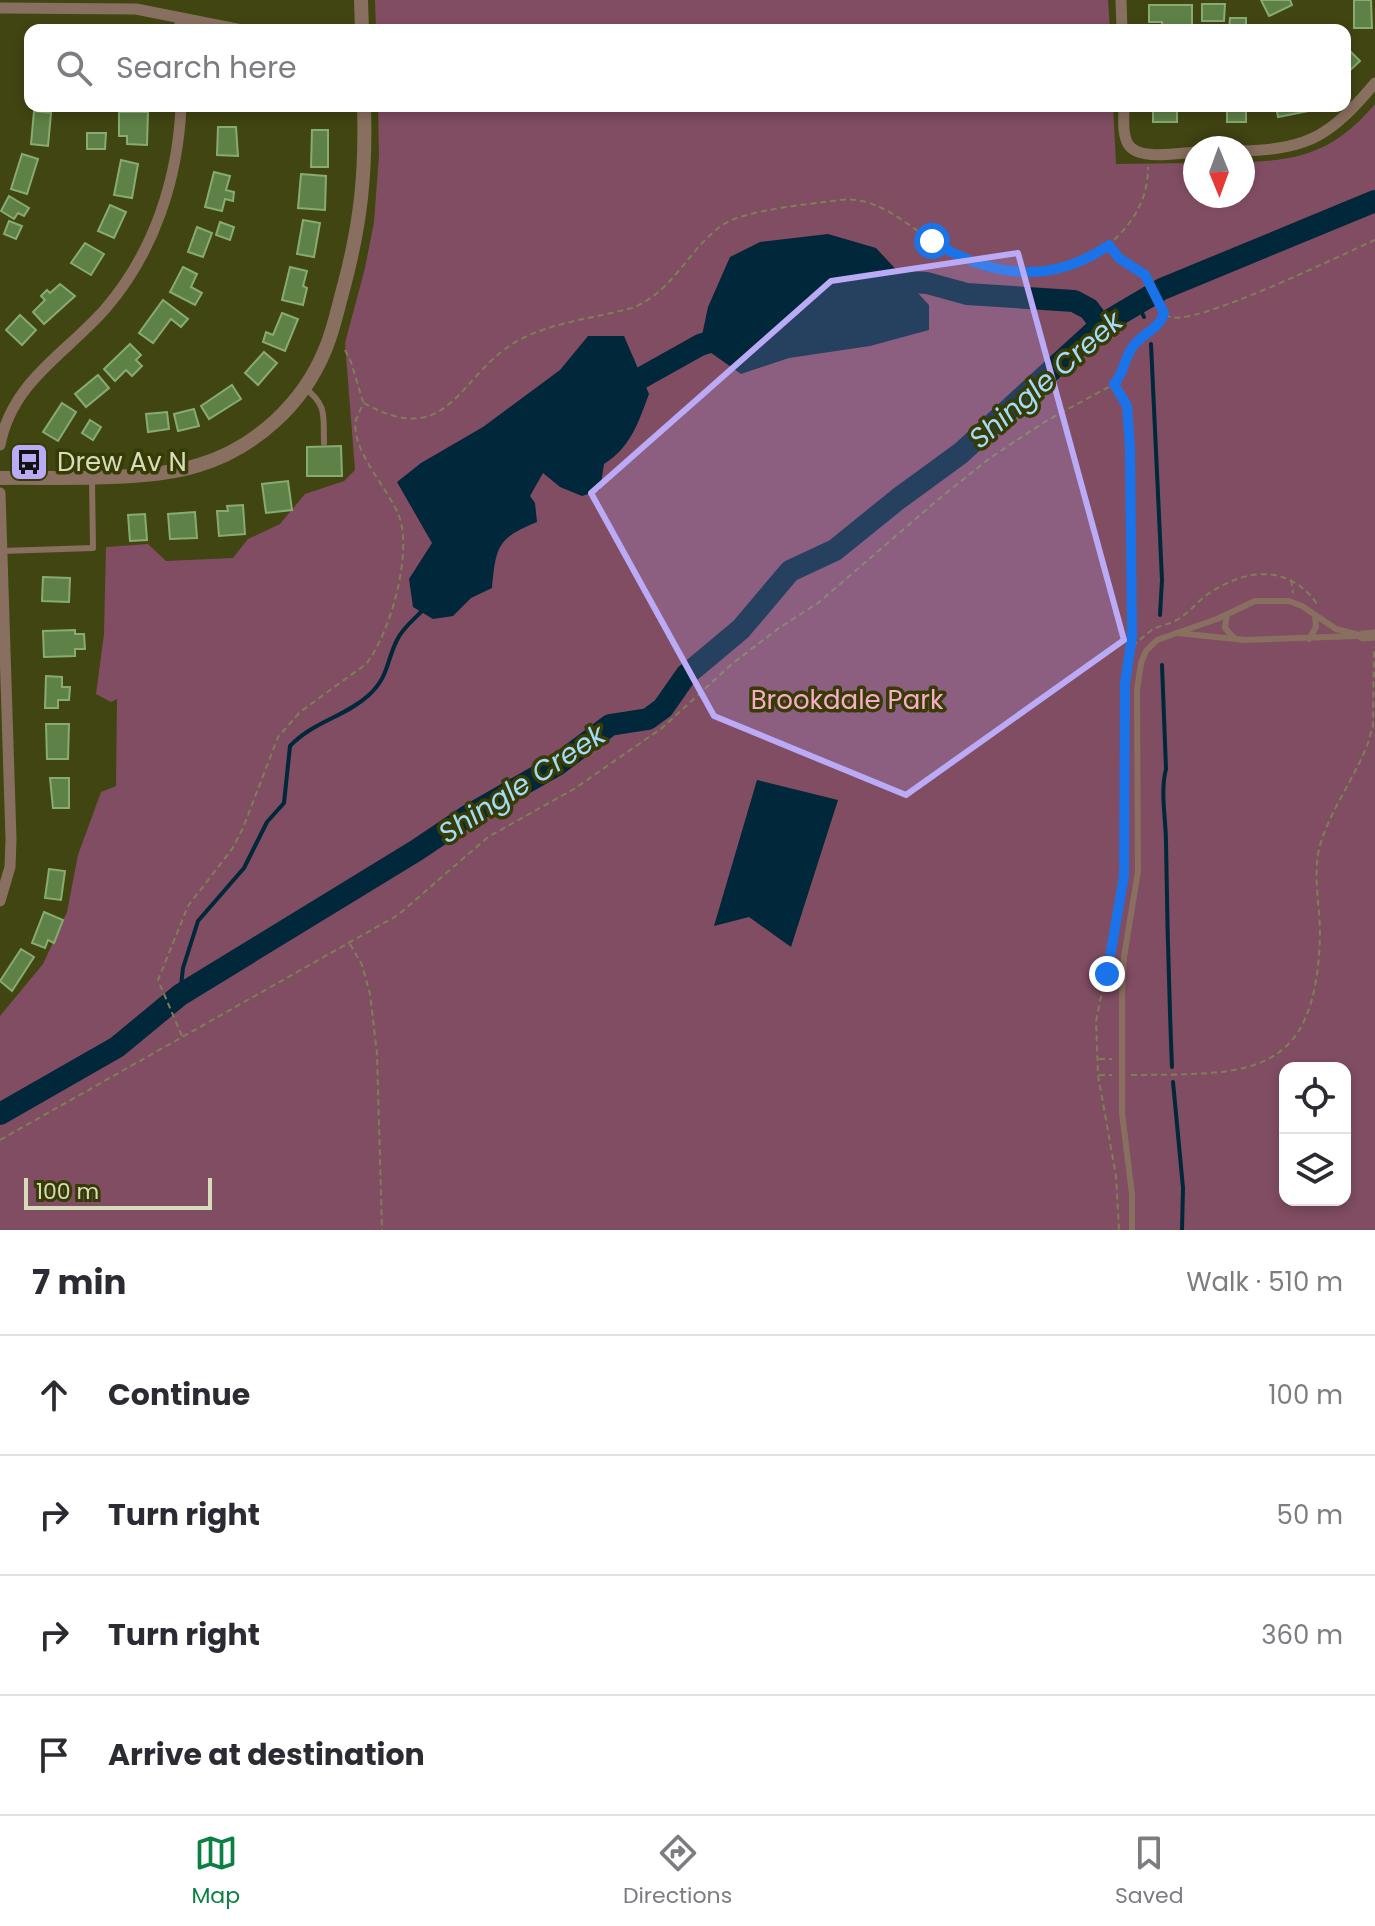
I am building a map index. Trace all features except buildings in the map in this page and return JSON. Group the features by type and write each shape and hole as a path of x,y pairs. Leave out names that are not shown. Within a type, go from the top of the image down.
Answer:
{"street":[{"path":"361,0 361,24"},
{"path":"1121,0 1122,24"},
{"path":"0,8 136,9 180,24"},
{"path":"1351,109 1375,83"},
{"path":"0,445 8,414 19,394 106,307 148,243 174,170 180,112"},
{"path":"0,478 167,473 225,455 279,418 304,387 330,338 357,236 365,169 364,112"},
{"path":"1124,112 1129,146 1142,153 1183,152"},
{"path":"1255,150 1292,147 1314,139 1335,126 1348,112"},
{"path":"0,493 11,839 10,867 0,901"}],"lane":[{"path":"304,387 320,399 324,443"},
{"path":"2,551 93,548 92,476"},
{"path":"1132,1230 1132,1194 1122,1113 1122,975 1138,871 1138,677 1141,663 1151,645 1255,601 1289,601 1336,629 1371,638"},
{"path":"1227,614 1225,628 1235,639"},
{"path":"1309,639 1316,627 1315,615"},
{"path":"1174,633 1235,639 1371,638"}],"path":[{"path":"364,403 400,418 420,418 436,413 454,400 513,343 540,331 632,308 648,301 671,281 713,232 727,221 748,214 841,200 867,202 884,208 960,257 1027,273 1054,272 1109,245 1131,222 1148,186 1142,153"},
{"path":"1164,313 1177,319 1192,317 1375,240"},
{"path":"0,1140 398,915 488,837 574,789 643,743 681,713 733,663 818,603 1000,451 1046,421 1114,384 1121,376 1135,343 1162,321 1164,313 1150,282 1141,271 1119,258 1109,245"},
{"path":"183,1037 160,987 159,974 188,906 232,849 278,737 300,712 366,664 375,652 386,627 399,573 403,531 396,510 358,439 356,421 364,403 345,350"},
{"path":"1114,384 1127,406 1129,434 1131,646 1125,683 1124,887 1097,1010 1097,1059 1116,1176 1119,1230"},
{"path":"1129,1075 1214,1073 1254,1066 1280,1053 1299,1032 1310,1008 1317,970 1319,850 1363,755 1373,726 1371,638"},
{"path":"349,943 362,965 370,994 377,1054 382,1230"},
{"path":"1097,1059 1122,1058"},
{"path":"1098,1075 1115,1075"}],"highlighted area":[{"path":"1018,253 1124,640 906,795 714,716 591,493 831,281"}],"green space":[{"path":"375,0 1108,0 1110,24 376,24"},
{"name":"Brookdale Park","path":"1375,104 1375,1230 0,1230 0,1016 43,964 67,912 78,855 101,792 116,786 117,699 111,702 96,694 104,634 106,547 148,544 166,561 233,558 248,539 280,524 305,494 344,481 355,470 345,343 374,222 379,155 378,112 1113,112 1116,164 1183,163 1183,208 1255,208 1255,161 1300,155 1332,142 1361,120"}],"water":[{"path":"828,234 876,248 929,305 929,330 870,346 789,358 741,374 700,345 708,307 730,257 760,242"},
{"path":"588,336 624,336 649,394 632,434 621,450 604,464 600,490 582,496 560,487 543,473 530,496 535,503 537,522 514,533 501,546 497,553 492,588 471,598 453,616 433,619 413,607 409,579 432,543 397,482 421,463 483,427 560,370"},
{"path":"757,780 838,800 791,947 749,917 714,926"}],"waterway":[{"name":"Shingle Creek","path":"0,1114 117,1047 180,995 469,815 557,765 610,725 648,719 663,708 686,675 741,629 790,571 835,550 961,453 1101,325 1162,289 1375,201"},
{"path":"883,288 910,282 927,283 967,294 1074,301 1089,309 1101,325"},
{"path":"1137,302 1144,317"},
{"path":"616,392 700,345 728,336"},
{"path":"1151,344 1162,580 1160,615"},
{"path":"180,995 183,968 198,921 244,868 267,822 284,803 290,746 369,695 384,675 399,636 421,612"},
{"path":"1162,665 1172,1067"},
{"path":"1173,1082 1183,1188 1182,1230"}],"place":[{"name":"Drew Av N","path":"29,462"}],"route":[{"path":"932,241 960,257 1027,273 1054,272 1072,266 1109,245 1119,258 1145,275 1164,313 1162,321 1135,343 1121,376 1114,384 1127,406 1130,448 1132,637 1125,683 1124,876 1107,974"}]}
